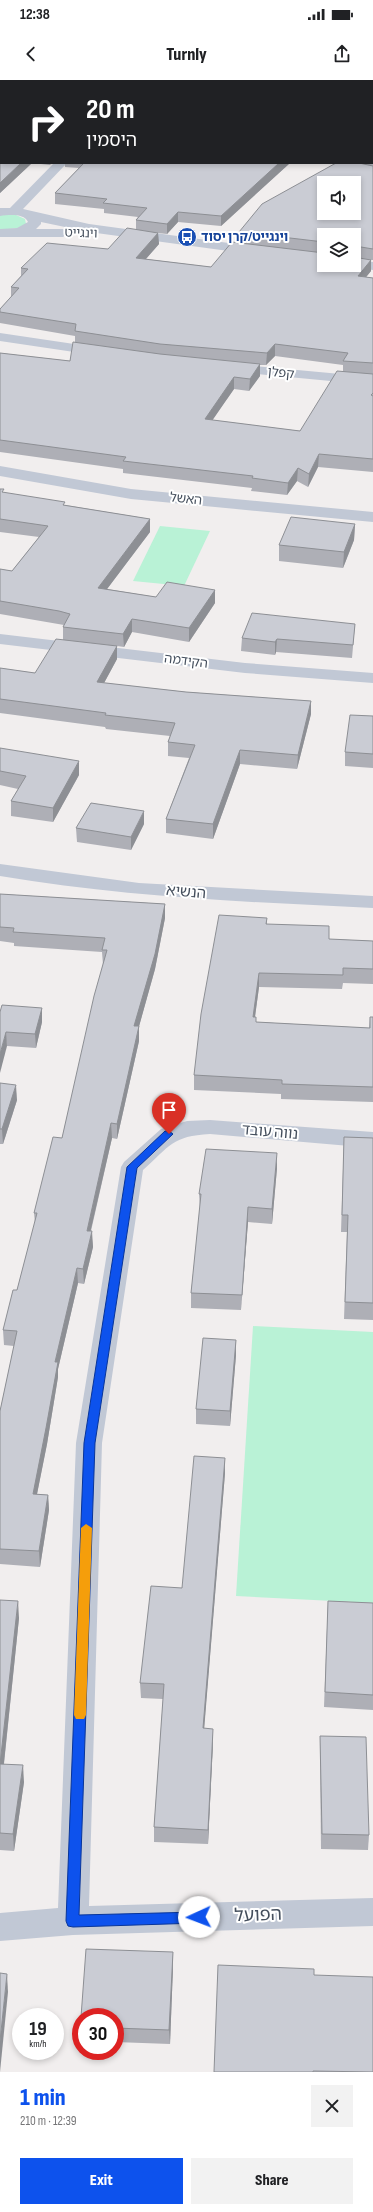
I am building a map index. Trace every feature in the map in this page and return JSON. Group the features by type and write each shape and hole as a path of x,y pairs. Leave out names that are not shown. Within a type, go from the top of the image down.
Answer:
{"street":[{"path":"13,212 60,164"},
{"name":"וינגייט","path":"0,212 13,212 89,228 142,236 269,252"},
{"path":"0,246 18,232 35,224 33,217 28,215"},
{"name":"וינגייט","path":"0,233 18,232 142,236"},
{"path":"361,264 373,266"},
{"path":"0,337 114,354"},
{"name":"קפלן","path":"214,366 373,381"},
{"name":"האשל","path":"0,471 131,494 373,517"},
{"name":"הקידמה","path":"0,639 245,668 373,678"},
{"name":"הנשיא","path":"0,870 38,877 196,893 373,902"},
{"name":"נווה עובד","path":"73,1921 89,1443 132,1167 169,1134 187,1128 210,1127 373,1140"},
{"name":"הפועל","path":"0,1927 73,1921 373,1912"}],"green space":[{"path":"0,214 16,215 25,219 26,224 18,228 0,230"},
{"path":"160,526 210,531 184,586 133,581"},
{"path":"253,1326 373,1332 373,1603 236,1596"}],"building":[{"path":"0,164 20,164 0,183"},
{"path":"83,164 278,164 221,216 178,212 167,224 136,220 147,208 103,203 107,199 55,193"},
{"path":"334,164 364,164 373,166 373,249 361,247 361,228 317,228 317,241 239,232 262,204"},
{"path":"127,228 158,233 136,258 211,267 232,242 317,252 317,272 361,272 361,258 371,260 358,276 373,278 373,363 343,361 348,353 275,344 267,353 160,344 75,331 76,324 0,312 0,309 19,288 11,287 28,269 21,268 47,243 108,249"},
{"path":"73,342 160,354 260,364 250,379 234,377 205,419 300,431 337,371 373,374 373,393 371,395 373,396 373,459 319,454 309,474 298,468 288,483 252,478 253,476 123,461 126,457 0,440 0,353 70,361"},
{"path":"0,489 4,489 2,492 65,502 63,505 150,519 98,588 156,597 167,582 215,590 189,628 132,619 123,634 63,627 70,614 0,601 0,569 12,571 48,526 0,519"},
{"path":"291,517 355,524 344,552 279,545"},
{"path":"252,613 355,624 353,645 277,639 275,642 242,638"},
{"path":"56,639 117,646 97,682 186,692 311,701 298,755 240,750 213,824 166,819 195,745 168,742 175,723 105,715 106,713 0,699 0,668 35,673"},
{"path":"350,715 373,716 373,754 345,752"},
{"path":"0,748 79,761 53,808 11,801 26,776 0,771"},
{"path":"91,803 144,811 131,837 76,828"},
{"path":"0,894 165,904 155,954 134,1026 139,1026 117,1124 111,1123 87,1231 92,1231 83,1269 77,1268 55,1362 58,1362 33,1494 48,1495 39,1551 0,1549 0,1411 17,1331 3,1330 13,1290 17,1290 37,1213 34,1213 53,1137 62,1138 94,996 107,950 102,950 105,938 13,932 14,928 0,927"},
{"path":"219,915 267,918 266,924 329,926 329,939 373,941 373,969 343,968 343,975 259,973 253,1017 256,1017 256,1022 370,1028 370,1017 373,1017 373,1087 282,1084 282,1080 194,1075 201,1014"},
{"path":"2,1005 42,1008 35,1034 6,1032 0,1054 0,1012"},
{"path":"0,1083 16,1085 2,1129 0,1129"},
{"path":"344,1137 373,1138 373,1303 345,1302 348,1215 342,1215"},
{"path":"206,1149 277,1153 272,1209 248,1207 242,1295 191,1293 201,1194 199,1194"},
{"path":"203,1338 236,1340 230,1411 196,1409"},
{"path":"194,1456 225,1458 203,1728 213,1729 208,1830 154,1827 164,1684 140,1683 151,1586 182,1588"},
{"path":"0,1600 18,1601 0,1764"},
{"path":"328,1601 373,1603 373,1695 325,1692"},
{"path":"320,1736 366,1737 369,1835 322,1834"},
{"path":"0,1764 23,1765 13,1834 0,1833"},
{"path":"86,1949 173,1952 169,2030 124,2028 124,2008 82,2008"},
{"path":"218,1965 314,1969 314,1975 373,1977 373,2072 214,2072"},
{"path":"0,1973 7,1974 0,2041"}],"slow traffic":[{"path":"80,1715 86,1528"}],"place":[{"name":"וינגייט/קרן יסוד","path":"187,237"}],"route":[{"path":"169,1134 150,1148 132,1167 89,1443 73,1921 199,1917"}]}
